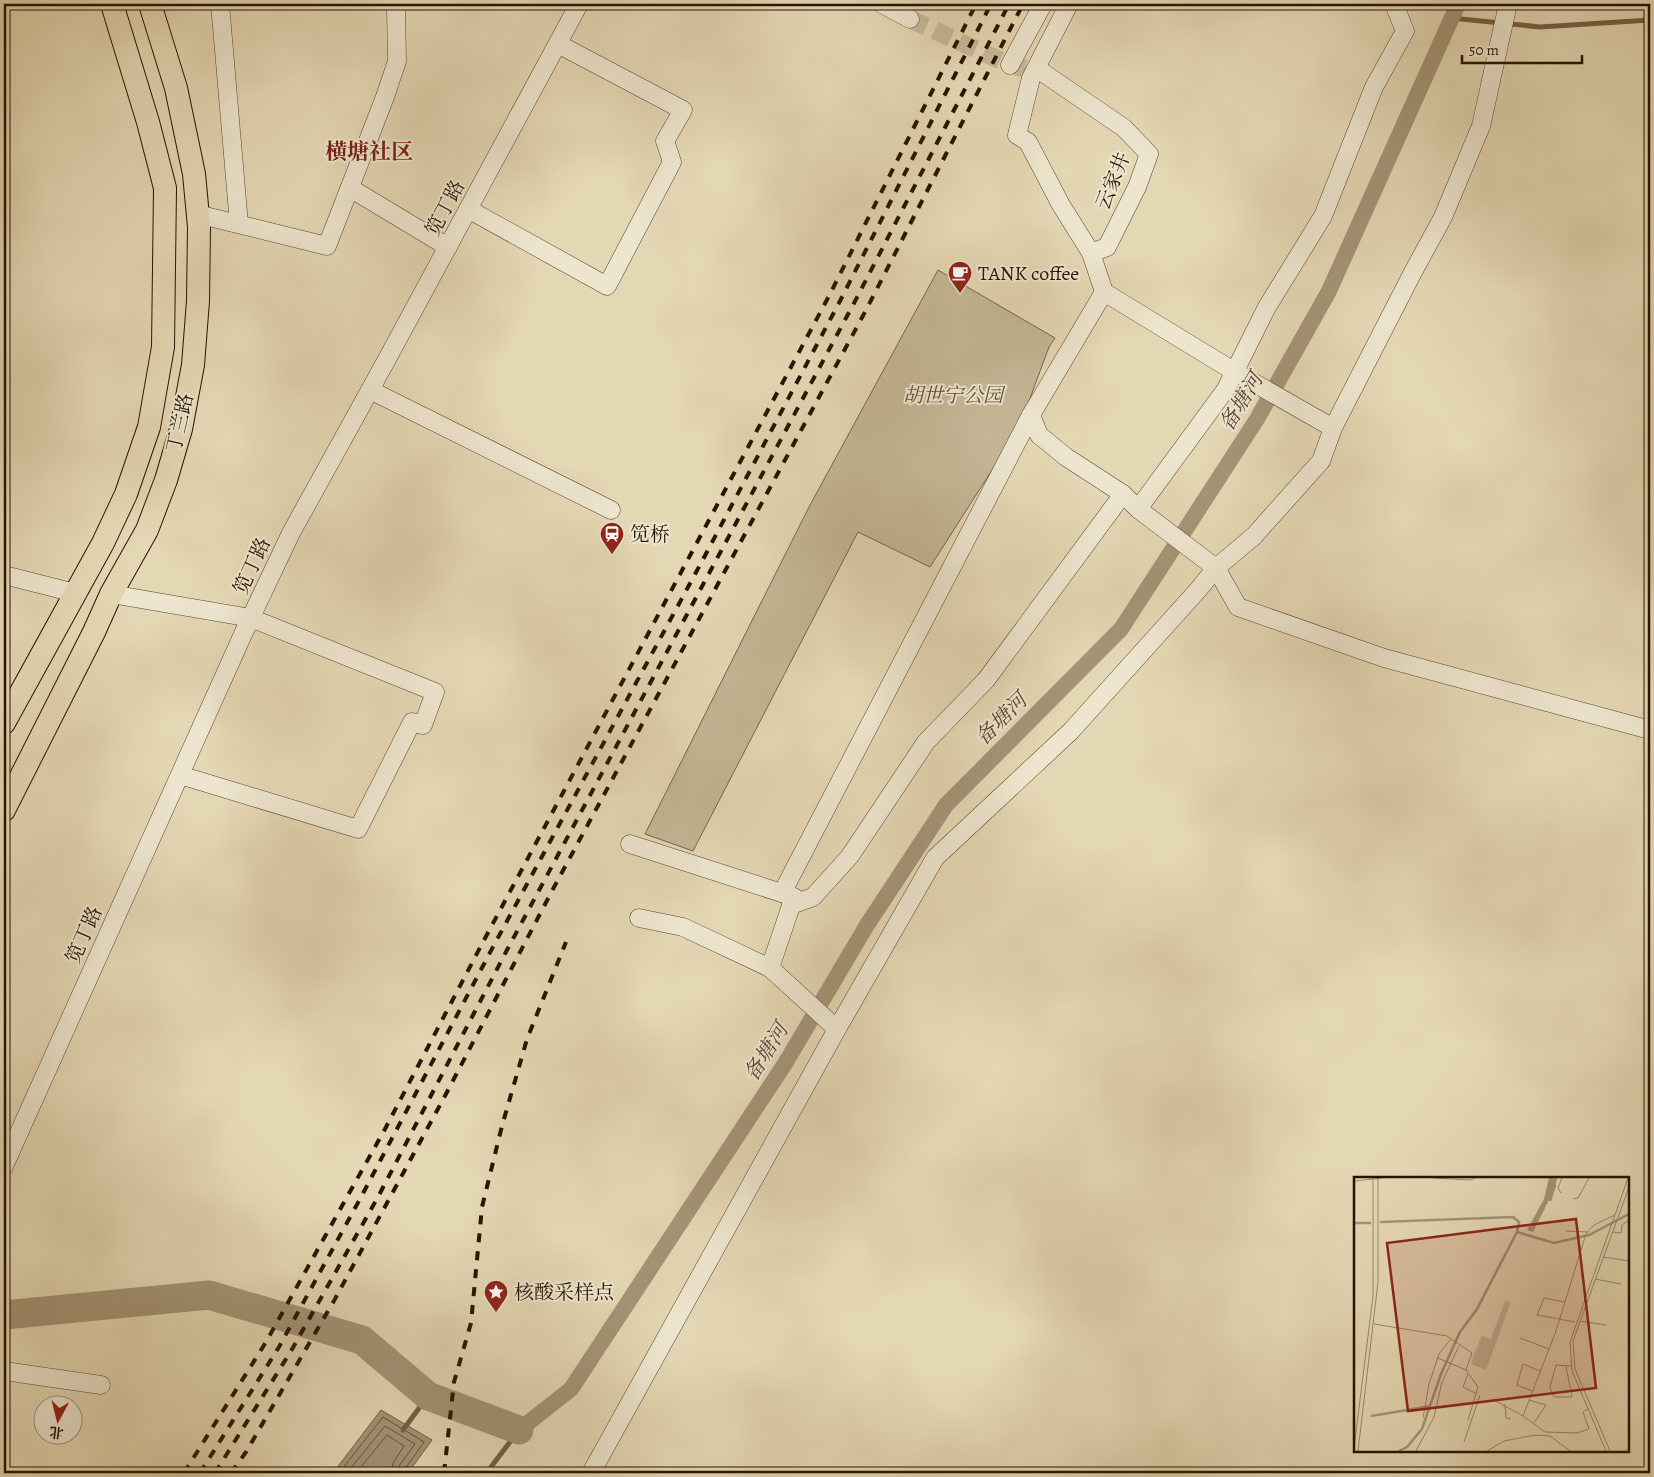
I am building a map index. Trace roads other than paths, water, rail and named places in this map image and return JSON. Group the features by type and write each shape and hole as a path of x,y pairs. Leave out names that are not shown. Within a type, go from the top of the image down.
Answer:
{"main road":[{"name":"丁兰路","path":"4,723 103,543 129,486 149,427 163,347 165,188 148,122 112,4"},
{"name":"丁兰路","path":"4,810 94,632 111,594 147,530 166,480 181,429 194,356 198,301 199,227 194,174 176,88 150,4"}],"street":[{"path":"220,4 239,224"},
{"path":"197,214 327,246 386,97 397,61 396,8 394,4"},
{"name":"笕丁路","path":"4,1166 291,533 579,4"},
{"path":"882,4 910,19"},
{"path":"1010,65 1043,4"},
{"path":"1069,4 1060,18 1031,78 1017,135 1028,142 1060,205 1091,254 1104,292 1235,372 1333,428"},
{"path":"1138,510 1226,389 1267,307 1323,216 1374,87 1404,31 1394,4"},
{"path":"591,1473 831,1023 935,858 1071,731 1198,590 1212,566 1254,536 1321,462 1333,428 1443,217 1481,126 1507,9"},
{"path":"468,209 607,286 672,162 666,141 683,110 558,44"},
{"name":"云家井","path":"1042,72 1124,128 1149,154 1137,187 1108,247 1091,254"},
{"path":"350,188 448,247"},
{"path":"776,973 787,899 1031,415 1104,292"},
{"path":"370,390 611,510"},
{"path":"1031,415 1039,435 1066,457 1123,494 1138,510 1212,566 1238,607 1384,658 1650,730"},
{"path":"630,844 787,899 813,897 850,856 926,742 986,680 1123,494"},
{"path":"4,575 75,593"},
{"path":"111,594 251,618 435,692 423,726 412,722 358,829 180,776"},
{"path":"639,918 683,927 776,973 831,1023"},
{"path":"4,1371 101,1385"}],"water":[{"path":"381,1410 432,1440 408,1473 333,1473"}],"waterway":[{"name":"备塘河","path":"519,1430 571,1389 786,1062 867,925 946,805 1121,629 1257,419 1329,291 1458,4"},
{"path":"1451,18 1540,27 1650,20"},
{"path":"4,1315 209,1295 362,1340 428,1396 519,1430"},
{"path":"403,1430 428,1396"},
{"path":"491,1473 491,1467 519,1430"}],"tunnel":[{"path":"910,19 1010,65 1042,72"}],"railway":[{"path":"184,1473 266,1342 385,1129 829,296 976,4"},
{"path":"200,1473 279,1347 360,1199 494,945 700,565 840,301 991,4"},
{"path":"215,1473 291,1351 378,1197 507,950 853,305 1009,4"},
{"path":"231,1473 246,1452 335,1299 446,1094 553,889 865,312 1023,4"},
{"path":"444,1473 454,1382 471,1323 482,1207 502,1126 527,1039 566,942"}],"place":[{"name":"TANK coffee","path":"960,294"},
{"name":"笕桥","path":"612,555"},
{"name":"核酸采样点","path":"496,1313"}],"district":[{"name":"横塘社区","path":"369,152"}],"park label":[{"name":"胡世宁公园","path":"953,395"}]}
